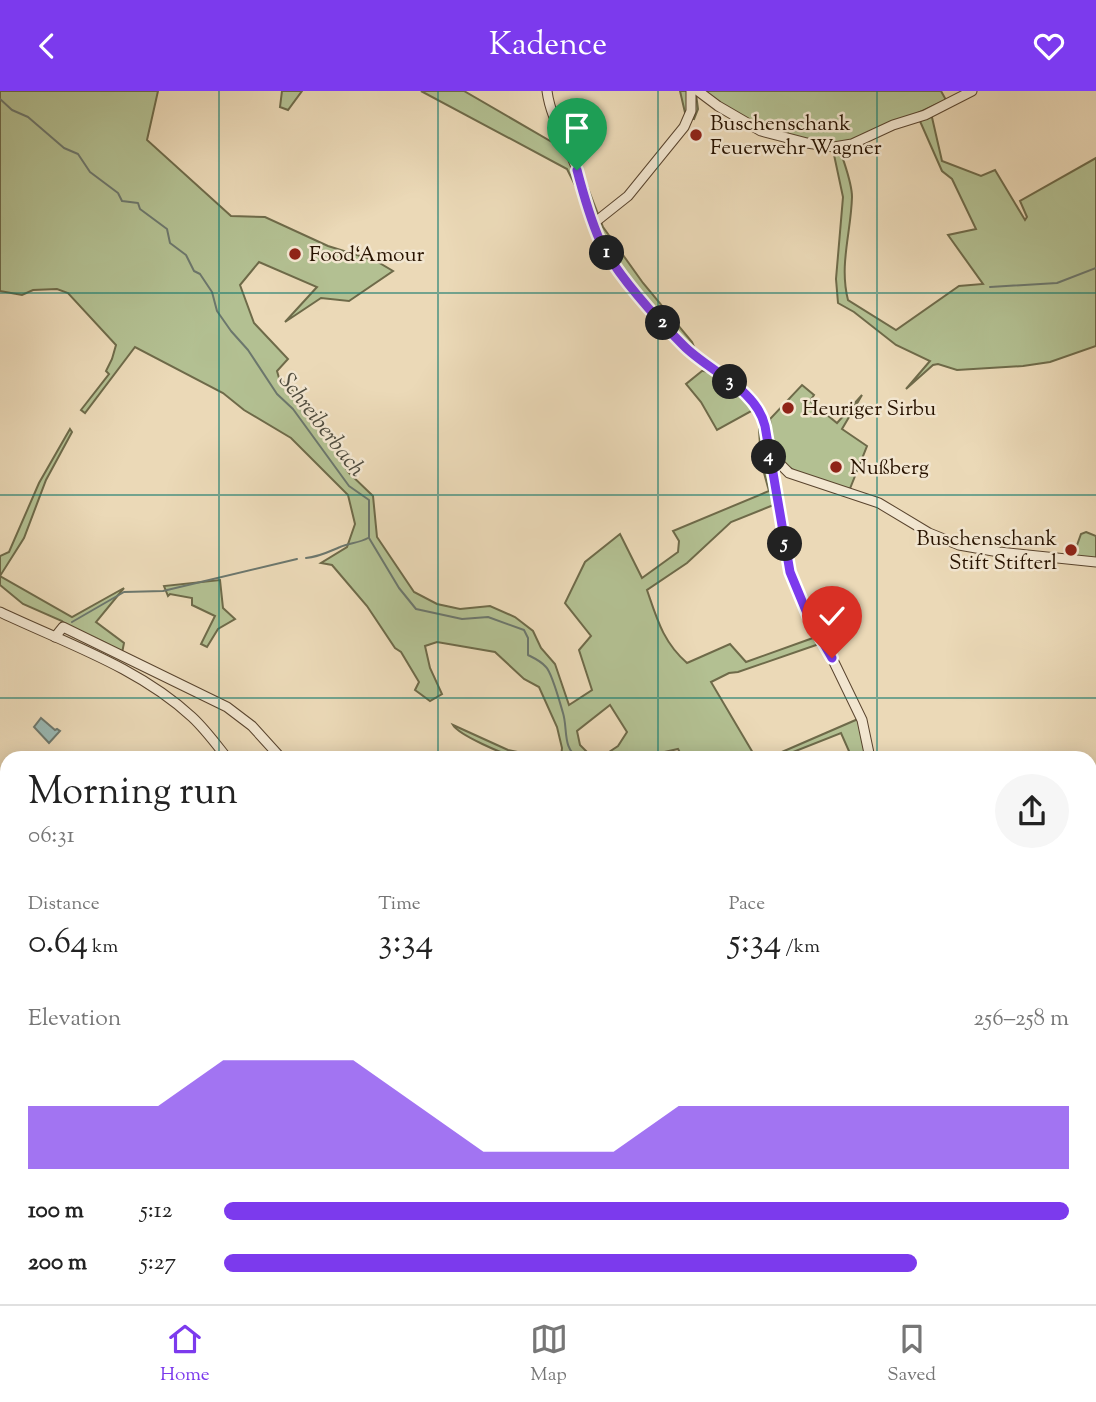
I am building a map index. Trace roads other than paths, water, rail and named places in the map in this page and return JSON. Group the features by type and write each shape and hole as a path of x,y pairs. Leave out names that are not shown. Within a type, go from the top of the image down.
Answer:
{"street":[{"path":"547,91 553,116 577,170 593,223 609,256 657,318 695,357 754,403 763,416 790,572 809,618 862,720 869,751"},
{"path":"593,223 628,196 684,127 691,111 691,91"},
{"path":"698,91 724,110 761,131 834,147 852,144 893,125 925,115 972,91"},
{"path":"768,444 789,473"},
{"path":"775,483 780,474 789,473 879,503 929,533 959,545 1096,562"},
{"path":"0,612 119,667 160,692 201,726 221,751"},
{"path":"55,637 63,627 227,707 252,726 275,751"}],"water":[{"path":"41,718 60,731 49,743 34,727"}],"waterway":[{"name":"Schreiberbach","path":"0,99 12,110 28,117 64,148 78,154 90,172 118,193 122,201 138,203 140,209 167,229 170,243 186,255 194,271 200,274 212,292 217,311 248,350 277,394 293,409 349,486 369,500 369,538 399,588 416,609 462,619 488,617 524,630 528,638 528,655 544,665 551,675 572,751"},
{"path":"990,287 1057,283 1096,268"},
{"path":"306,558 368,538"},
{"path":"72,622 124,592 163,591 297,559"}],"place":[{"name":"Buschenschank Feuerwehr Wagner","path":"696,135"},
{"name":"Food‘Amour","path":"295,254"},
{"name":"Heuriger Sirbu","path":"788,408"},
{"name":"Nußberg","path":"836,467"},
{"name":"Buschenschank Stift Stifterl","path":"1071,550"}]}
